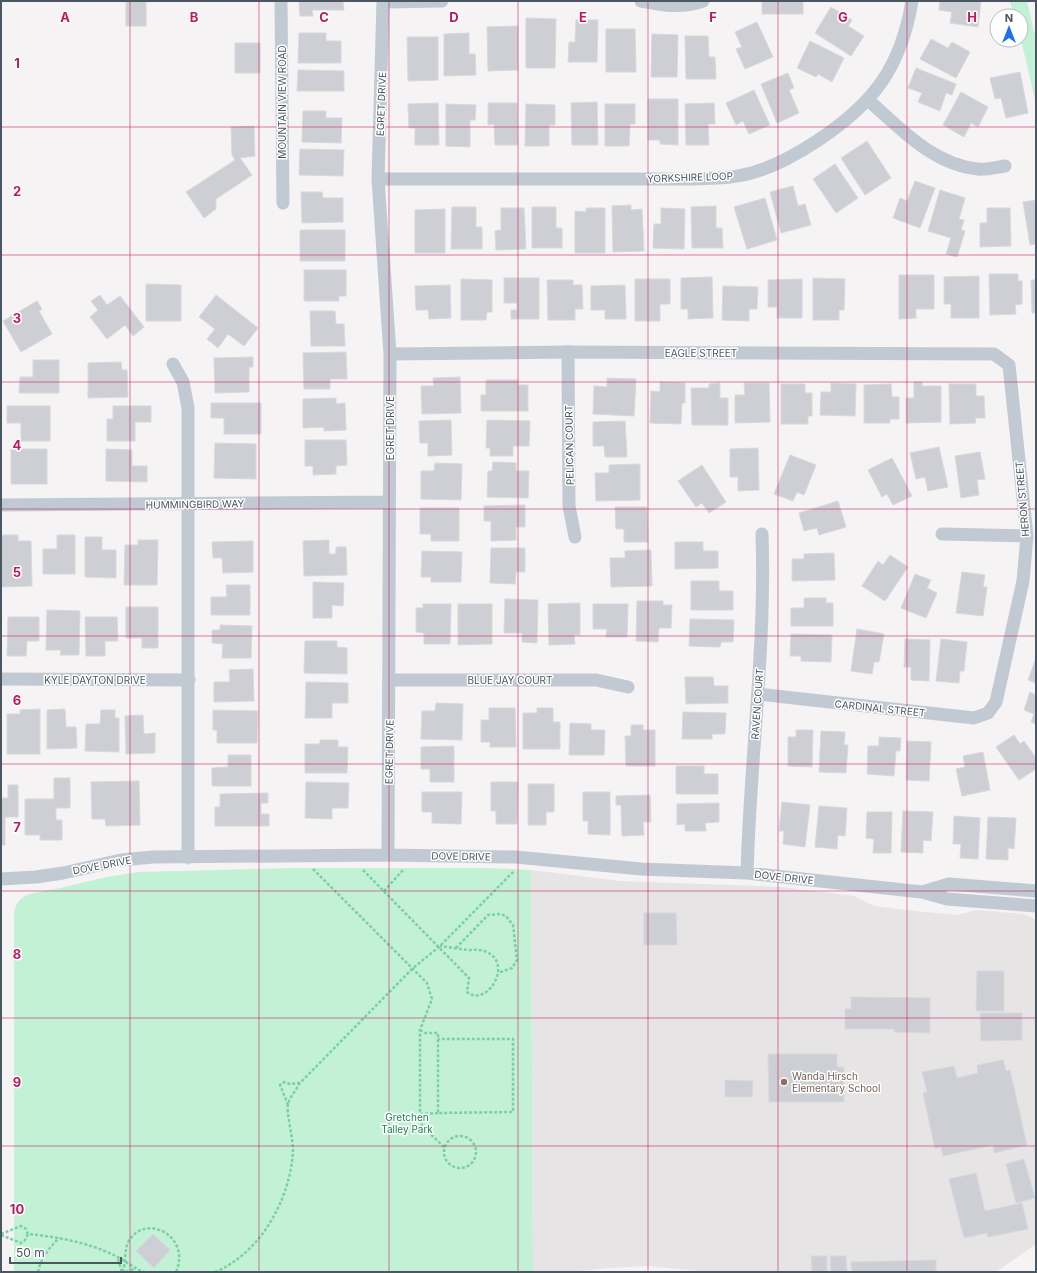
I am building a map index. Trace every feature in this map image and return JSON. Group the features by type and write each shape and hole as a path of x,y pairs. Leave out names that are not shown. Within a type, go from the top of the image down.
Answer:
{"street":[{"name":"MOUNTAIN VIEW ROAD","path":"281,1 283,202"},
{"path":"383,2 442,1"},
{"path":"641,1 668,6 690,5 703,1"},
{"name":"YORKSHIRE LOOP","path":"378,179 691,179 742,175 767,168 800,152 844,123 868,100 878,88 899,52 909,21 912,1"},
{"name":"EGRET DRIVE","path":"383,2 378,179 390,354 390,680 388,855"},
{"path":"868,100 917,143 944,159 962,166 980,169 1005,166"},
{"name":"EAGLE STREET","path":"390,354 568,352 994,354 1009,365"},
{"name":"PELICAN COURT","path":"568,352 569,506 575,537"},
{"path":"173,364 183,382 188,408 188,858"},
{"name":"HERON STREET","path":"996,702 1023,581 1027,536 1009,365"},
{"name":"HUMMINGBIRD WAY","path":"1,505 389,502"},
{"name":"RAVEN COURT","path":"747,873 748,817 758,694 764,574 762,534"},
{"path":"942,534 1027,536"},
{"name":"KYLE DAYTON DRIVE","path":"1,679 189,680"},
{"name":"BLUE JAY COURT","path":"390,680 596,680 628,687"},
{"name":"CARDINAL STREET","path":"758,694 974,718 988,713 996,702"},
{"name":"DOVE DRIVE","path":"1,879 36,877 63,873 121,860 153,857 188,858 313,854 516,857 641,869 747,873 922,892 947,899 1036,906"},
{"name":"DOVE DRIVE","path":"922,892 949,884 1036,891"}],"path":[{"path":"313,854 313,870 427,983 432,999 420,1030 420,1114 422,1126 444,1147 445,1158 448,1163 457,1168 468,1166 472,1163 476,1153 474,1143 466,1136 461,1135 450,1138 444,1147"},
{"path":"362,855 362,869 440,946 469,978 467,992 470,994 483,994 491,989 497,980 498,973 495,960 488,952 478,949 440,946"},
{"path":"384,891 404,870 403,855"},
{"path":"288,1106 300,1083 412,969 440,946 515,871"},
{"path":"456,948 488,915 500,914 506,916 513,925 517,960 512,968 498,973"},
{"path":"420,1030 425,1033 438,1033 438,1113"},
{"path":"420,1114 513,1112 513,1039 438,1039"},
{"path":"215,1272 224,1269 250,1248 270,1223 283,1198 290,1172 292,1149 288,1106 280,1085 284,1082 290,1084 300,1083"},
{"path":"1,1235 21,1226 26,1229 28,1234"},
{"path":"124,1272 130,1239 137,1233 146,1229 158,1229 168,1233 175,1240 180,1257 176,1272"},
{"path":"1,1235 21,1243 25,1240 28,1234"},
{"path":"28,1234 59,1238 93,1247 126,1262 134,1269 144,1272"},
{"path":"38,1272 49,1247 59,1238"},
{"path":"118,1258 124,1272"},
{"path":"124,1272 134,1269"},
{"path":"224,1269 227,1272"}],"shaded area":[{"name":"Wanda Hirsch Elementary School","path":"531,870 620,881 781,887 854,896 874,906 957,915 976,910 1023,914 1033,918 1036,921 1036,1244 996,1272 708,1272 648,1266 571,1272 533,1272"}],"green space":[{"path":"1010,1 1027,1 1029,8 1012,8"},
{"path":"1029,10 1036,40 1036,104 1023,48 1029,48"},
{"name":"Gretchen Talley Park","path":"293,868 485,868 531,870 533,1272 14,1272 14,914 19,901 23,897 30,894 106,877 139,872"}],"building":[{"path":"126,1 146,1 146,26 126,26"},
{"path":"299,1 343,1 344,10 312,10 313,16 300,16"},
{"path":"762,1 803,1 803,14 762,14"},
{"path":"940,1 981,1 978,27 950,23 952,12 939,10"},
{"path":"831,7 852,20 848,26 864,36 851,56 815,33"},
{"path":"526,18 556,19 555,68 526,68"},
{"path":"576,20 598,20 597,62 568,62 569,42 575,42"},
{"path":"757,22 773,57 745,69 736,49 742,47 735,32"},
{"path":"518,26 518,70 488,71 487,27"},
{"path":"606,29 635,29 636,72 606,72"},
{"path":"299,33 326,33 326,41 341,41 341,63 298,63"},
{"path":"469,33 469,54 475,54 476,75 444,76 444,34"},
{"path":"652,34 678,35 677,77 651,77"},
{"path":"685,36 708,36 709,57 715,57 716,79 686,79"},
{"path":"407,37 438,37 438,80 408,81"},
{"path":"931,39 948,48 952,42 970,52 956,78 920,59"},
{"path":"810,41 844,58 832,82 818,74 816,77 797,68"},
{"path":"235,43 260,43 260,73 235,73"},
{"path":"916,68 956,84 952,95 946,93 940,111 918,102 922,93 908,88"},
{"path":"298,70 344,71 344,91 297,91"},
{"path":"1020,72 1028,113 1006,118 1001,98 995,99 990,78"},
{"path":"788,73 794,88 789,90 799,113 777,123 761,84"},
{"path":"754,90 770,125 749,134 743,121 736,125 726,103"},
{"path":"961,92 988,107 978,127 971,123 964,137 943,125"},
{"path":"648,99 678,99 678,145 660,144 660,140 648,140"},
{"path":"597,102 598,145 572,145 571,103"},
{"path":"438,103 439,145 415,145 415,128 409,128 408,104"},
{"path":"488,103 517,103 518,145 495,145 494,124 488,125"},
{"path":"714,103 715,124 708,124 709,145 686,145 685,104"},
{"path":"446,104 476,105 475,120 470,120 470,147 446,146"},
{"path":"526,104 555,105 555,125 549,125 549,146 525,146"},
{"path":"605,104 635,104 635,124 630,124 629,146 605,146"},
{"path":"303,111 326,111 326,118 342,118 341,143 302,142"},
{"path":"254,126 255,156 240,158 252,175 216,199 216,209 204,218 186,192 235,160 232,155 231,127"},
{"path":"867,141 891,178 865,195 841,158"},
{"path":"300,149 344,150 343,176 299,175"},
{"path":"835,164 858,198 836,213 813,179"},
{"path":"915,181 935,188 920,228 893,218 900,198 907,201"},
{"path":"793,186 798,206 805,204 811,225 781,233 770,192"},
{"path":"940,190 965,198 959,219 964,220 961,230 965,231 957,257 946,254 951,238 928,231"},
{"path":"301,192 322,192 323,198 343,198 343,222 302,223"},
{"path":"765,198 777,240 747,249 734,207"},
{"path":"1036,200 1036,244 1030,245 1023,202"},
{"path":"631,205 631,210 642,209 644,251 613,252 612,206"},
{"path":"716,206 716,228 722,228 723,248 692,248 691,207"},
{"path":"452,207 476,207 476,227 482,227 482,249 451,249"},
{"path":"532,207 556,207 556,228 562,228 562,248 532,248"},
{"path":"501,208 524,208 526,249 496,250 495,231 501,230"},
{"path":"586,208 605,208 605,253 575,253 575,211 586,212"},
{"path":"661,208 685,209 684,249 653,248 654,224 661,224"},
{"path":"987,208 1010,208 1011,246 980,247 980,223 987,223"},
{"path":"445,209 445,253 415,253 415,210"},
{"path":"300,230 345,230 345,261 300,261"},
{"path":"304,270 346,270 346,296 339,296 339,301 304,301"},
{"path":"989,274 1018,274 1018,281 1022,281 1022,304 1015,305 1016,314 990,315"},
{"path":"899,275 934,275 934,309 916,309 916,318 899,319"},
{"path":"979,276 979,318 951,318 951,304 944,304 944,277"},
{"path":"712,277 713,318 688,319 688,309 681,309 681,278"},
{"path":"504,278 539,278 539,319 511,319 511,310 517,310 517,303 504,303"},
{"path":"813,278 845,279 844,310 839,310 839,320 813,320"},
{"path":"461,279 492,280 492,312 487,312 486,320 461,320"},
{"path":"635,279 670,279 670,304 660,304 660,321 635,321"},
{"path":"802,279 802,318 777,318 777,307 768,307 768,280"},
{"path":"547,280 573,280 573,285 582,285 583,309 575,309 575,320 548,320"},
{"path":"1031,280 1036,280 1036,313 1032,313"},
{"path":"146,284 181,285 181,321 146,321"},
{"path":"450,285 451,318 429,319 428,310 416,310 415,286"},
{"path":"625,285 626,319 605,319 605,310 591,310 591,286"},
{"path":"723,286 758,287 757,309 749,309 749,321 722,320"},
{"path":"100,295 107,305 120,296 144,327 133,336 125,325 107,339 90,317 98,310 91,301"},
{"path":"216,295 258,328 244,346 228,334 218,348 207,339 215,329 199,317"},
{"path":"37,301 42,309 39,311 52,334 21,352 3,321"},
{"path":"310,311 335,311 336,324 344,324 345,346 311,346"},
{"path":"346,352 347,379 330,379 330,389 304,389 303,353"},
{"path":"253,357 253,367 249,367 249,392 215,393 214,358"},
{"path":"33,360 59,360 59,393 19,393 20,377 33,377"},
{"path":"121,362 122,370 127,370 128,397 88,398 88,363"},
{"path":"460,377 461,413 422,414 421,386 434,386 433,378"},
{"path":"607,378 636,379 634,416 593,414 594,386 607,387"},
{"path":"486,380 518,380 518,385 528,385 528,411 481,411 481,395 486,395"},
{"path":"660,382 685,383 685,403 682,403 681,424 650,423 651,391 660,392"},
{"path":"914,382 922,382 922,386 941,386 941,422 906,423 906,398 914,398"},
{"path":"720,383 720,398 728,398 728,425 692,425 691,388 709,388 709,384"},
{"path":"744,383 769,383 770,422 735,423 735,395 745,395"},
{"path":"831,383 856,384 855,416 820,415 821,392 831,392"},
{"path":"781,384 805,384 805,393 812,393 812,416 808,416 808,424 781,424"},
{"path":"891,384 892,397 899,397 899,419 890,419 890,423 864,423 864,385"},
{"path":"949,384 976,384 976,396 984,396 985,418 975,418 976,423 950,424"},
{"path":"336,398 336,404 345,403 346,430 324,431 324,427 303,428 303,399"},
{"path":"211,403 261,403 261,434 224,434 224,418 211,418"},
{"path":"7,406 50,406 50,441 21,441 21,423 7,423"},
{"path":"113,406 151,406 151,422 135,422 135,441 107,441 107,419 113,419"},
{"path":"451,420 452,455 428,456 428,443 420,443 419,421"},
{"path":"487,420 530,421 529,446 513,446 513,456 490,456 490,448 486,448"},
{"path":"625,421 627,457 605,457 604,446 593,446 593,422"},
{"path":"305,440 346,440 347,465 336,466 336,474 313,475 313,466 305,466"},
{"path":"215,443 256,444 256,479 214,478"},
{"path":"939,447 948,487 928,491 925,477 916,479 910,453"},
{"path":"758,448 759,490 738,491 738,477 730,477 730,449"},
{"path":"11,449 47,449 47,484 11,484"},
{"path":"106,449 132,450 132,466 147,466 147,482 106,481"},
{"path":"980,452 985,479 977,480 979,495 961,498 955,456"},
{"path":"790,455 816,465 804,495 797,492 793,501 774,494"},
{"path":"892,458 912,496 893,505 887,494 882,497 868,470"},
{"path":"493,462 516,463 516,471 529,471 528,498 487,497 488,471 492,471"},
{"path":"435,463 462,464 461,500 421,499 421,471 434,471"},
{"path":"640,464 640,500 596,501 595,473 609,473 609,465"},
{"path":"702,465 726,502 709,513 702,503 696,507 678,481"},
{"path":"838,501 846,527 819,535 817,528 804,531 799,513"},
{"path":"525,505 525,527 516,527 516,540 491,541 491,521 484,521 484,506"},
{"path":"615,507 647,507 648,542 624,542 624,529 616,529"},
{"path":"420,508 459,508 459,541 431,541 431,534 420,534"},
{"path":"1,535 18,535 18,541 31,541 32,586 1,587"},
{"path":"57,535 75,535 75,574 43,574 43,549 57,549"},
{"path":"85,537 102,537 102,550 116,550 116,578 85,577"},
{"path":"138,540 158,540 157,585 124,585 125,545 138,545"},
{"path":"329,540 329,554 336,554 336,547 346,547 347,575 304,576 303,541"},
{"path":"253,541 253,572 223,573 222,558 213,558 212,542"},
{"path":"675,542 703,542 703,551 718,551 718,568 675,569"},
{"path":"491,548 525,548 525,572 516,572 515,584 490,583"},
{"path":"651,550 652,586 611,587 610,558 625,558 625,551"},
{"path":"422,551 462,552 461,582 431,582 431,577 421,577"},
{"path":"834,553 835,580 792,581 792,559 804,559 804,554"},
{"path":"890,555 908,567 885,601 862,586 878,561 883,565"},
{"path":"962,572 985,575 983,587 987,587 983,616 956,613"},
{"path":"915,574 931,580 927,588 937,593 926,618 901,608"},
{"path":"691,581 719,581 719,591 733,591 733,610 691,610"},
{"path":"313,582 344,583 343,606 332,605 332,618 313,618"},
{"path":"226,585 250,585 250,615 211,615 211,597 227,597"},
{"path":"804,598 826,598 826,603 833,603 833,626 791,626 791,608 804,608"},
{"path":"505,599 538,600 537,643 522,642 522,633 504,633"},
{"path":"637,601 663,601 663,605 672,605 671,628 659,628 658,642 636,641"},
{"path":"580,603 580,635 574,635 575,644 549,645 548,604"},
{"path":"423,604 451,604 450,644 424,644 424,633 416,632 416,608 423,608"},
{"path":"458,604 492,604 492,644 458,645"},
{"path":"593,604 628,604 627,637 606,637 607,629 593,629"},
{"path":"126,607 158,607 158,648 142,648 142,638 126,638"},
{"path":"47,610 80,611 79,655 60,655 61,650 46,650"},
{"path":"8,617 39,617 39,641 27,641 26,656 7,656"},
{"path":"85,617 117,617 118,641 105,641 105,656 86,656"},
{"path":"690,619 734,620 733,642 721,642 720,647 689,646"},
{"path":"220,625 252,626 251,658 222,658 223,644 212,643 212,630 220,630"},
{"path":"857,629 884,634 879,662 874,662 872,674 851,671"},
{"path":"791,634 832,635 831,662 801,661 801,656 790,656"},
{"path":"905,639 930,640 929,681 911,680 911,667 904,667"},
{"path":"941,639 967,642 964,671 960,671 959,683 936,681"},
{"path":"305,641 337,641 337,647 347,648 347,674 304,673"},
{"path":"1036,658 1036,683 1028,680"},
{"path":"253,669 254,701 214,702 214,682 230,682 229,670"},
{"path":"685,677 713,677 714,686 728,686 728,703 686,704"},
{"path":"306,682 348,683 348,703 332,703 332,718 305,718"},
{"path":"1030,692 1036,695 1036,724 1031,722 1034,714 1024,710"},
{"path":"436,703 463,704 462,740 421,739 422,711 435,711"},
{"path":"489,708 515,708 516,747 490,747 490,742 481,742 481,720 489,720"},
{"path":"537,708 553,708 553,722 560,722 560,749 523,749 523,713 537,713"},
{"path":"40,709 40,754 7,754 7,714 20,714 20,710"},
{"path":"65,709 66,727 76,727 77,748 47,749 47,710"},
{"path":"101,710 115,710 115,718 119,718 119,752 85,751 86,724 100,724"},
{"path":"213,710 258,711 257,743 217,743 217,730 213,730"},
{"path":"683,712 726,713 725,734 712,734 712,739 682,739"},
{"path":"143,715 144,734 155,733 155,753 126,754 125,716"},
{"path":"570,723 591,724 591,730 605,730 604,755 569,755"},
{"path":"631,725 643,725 643,730 655,730 655,766 626,766 625,736 631,736"},
{"path":"796,730 813,730 812,767 788,766 788,737 796,737"},
{"path":"821,731 845,732 844,745 848,745 846,773 819,772"},
{"path":"1014,735 1020,744 1024,741 1036,758 1036,769 1019,780 996,747"},
{"path":"879,737 901,738 900,751 896,751 894,776 867,774 868,746 879,746"},
{"path":"320,740 338,740 338,747 348,747 347,773 305,773 305,744 320,744"},
{"path":"907,741 931,742 929,781 906,780"},
{"path":"454,746 454,782 430,782 430,769 421,769 421,747"},
{"path":"983,752 990,790 962,796 956,769 965,767 963,756"},
{"path":"228,755 251,755 251,786 212,786 212,768 228,767"},
{"path":"676,766 704,766 704,774 718,774 718,794 676,794"},
{"path":"54,778 70,778 70,808 56,808 56,820 62,820 62,840 40,840 40,835 25,835 25,799 54,799"},
{"path":"139,781 140,825 106,826 105,819 92,819 91,782"},
{"path":"306,782 349,783 348,808 332,808 332,819 305,818"},
{"path":"491,782 518,782 517,824 496,824 496,811 491,811"},
{"path":"528,784 554,784 554,812 546,812 546,825 528,825"},
{"path":"8,785 18,785 18,817 5,817 5,845 1,845 1,798 8,798"},
{"path":"422,792 462,792 461,824 432,823 432,812 422,812"},
{"path":"583,792 610,792 610,835 588,834 588,821 583,821"},
{"path":"268,793 268,803 261,803 261,814 269,814 269,826 215,826 215,807 220,807 220,794"},
{"path":"650,795 651,822 643,822 644,835 622,836 621,805 616,805 616,796"},
{"path":"782,802 810,805 805,847 783,844 784,831 779,831"},
{"path":"719,803 719,822 705,823 706,831 685,831 685,824 677,825 677,804"},
{"path":"819,806 847,808 845,836 838,835 837,849 815,847"},
{"path":"903,811 933,812 931,841 923,840 923,853 901,852"},
{"path":"867,812 892,812 891,853 873,853 874,839 866,838"},
{"path":"954,816 980,818 978,859 960,858 961,844 953,844"},
{"path":"988,817 1016,818 1014,849 1008,848 1008,860 986,859"},
{"path":"644,913 676,913 677,945 644,945"},
{"path":"977,971 1004,971 1004,1011 976,1011"},
{"path":"851,997 930,998 930,1033 894,1032 894,1029 845,1029 845,1009 851,1009"},
{"path":"980,1013 1022,1013 1022,1040 981,1041"},
{"path":"768,1054 837,1054 837,1067 844,1067 844,1102 769,1102"},
{"path":"1003,1060 1006,1071 1010,1070 1027,1145 994,1153 993,1145 943,1156 941,1147 935,1149 923,1093 927,1092 922,1072 954,1066 957,1078 978,1073 977,1065"},
{"path":"725,1080 753,1081 752,1097 725,1097"},
{"path":"1024,1159 1035,1198 1016,1203 1006,1164"},
{"path":"976,1173 985,1211 1022,1203 1028,1229 988,1237 987,1233 964,1238 949,1179"},
{"path":"153,1234 170,1250 154,1268 136,1251"},
{"path":"811,1256 827,1256 827,1272 812,1272"},
{"path":"830,1256 846,1256 847,1272 831,1272"},
{"path":"936,1260 936,1272 852,1272 851,1262"}],"place":[{"name":"Wanda Hirsch Elementary School","path":"784,1082"}]}
